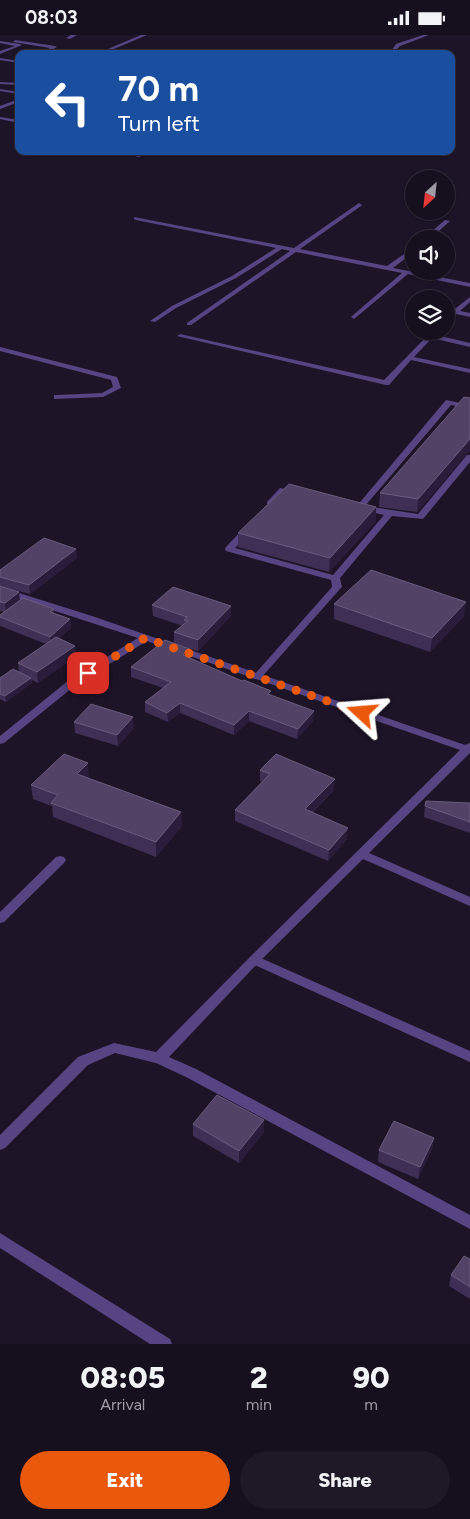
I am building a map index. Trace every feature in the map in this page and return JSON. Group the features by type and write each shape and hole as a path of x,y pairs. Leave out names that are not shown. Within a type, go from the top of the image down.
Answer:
{"street":[{"path":"68,38 75,35"},
{"path":"108,50 145,35"},
{"path":"394,50 398,45 427,35"},
{"path":"12,42 23,38"},
{"path":"0,42 55,47 49,50"},
{"path":"0,53 20,45 12,42"},
{"path":"0,59 15,61"},
{"path":"0,83 15,84"},
{"path":"0,90 15,92"},
{"path":"0,108 15,101"},
{"path":"0,102 10,103"},
{"path":"0,118 15,120"},
{"path":"189,324 359,205"},
{"path":"136,218 405,272"},
{"path":"436,230 447,221"},
{"path":"153,321 174,307 234,277 281,247"},
{"path":"390,268 405,256"},
{"path":"354,317 405,274"},
{"path":"446,280 470,285"},
{"path":"455,312 470,299"},
{"path":"455,312 470,315"},
{"path":"180,336 386,383 427,340"},
{"path":"453,340 470,345"},
{"path":"0,349 114,379 117,387 103,395 57,397"},
{"path":"409,358 470,371"},
{"path":"470,407 449,402 355,506 388,514 420,517 470,457"},
{"path":"265,509 283,489 302,494"},
{"path":"335,577 388,514"},
{"path":"253,523 229,549 335,577"},
{"path":"257,677 337,587 335,577"},
{"path":"0,590 469,749 254,960 159,1058"},
{"path":"0,741 73,683 145,638"},
{"path":"361,854 470,902"},
{"path":"0,919 60,860"},
{"path":"254,960 470,1057"},
{"path":"0,1144 83,1061 114,1048 159,1058 191,1073 470,1222"},
{"path":"0,1240 164,1344"}],"building":[{"path":"464,397 470,398 470,439 418,499 380,493"},
{"path":"289,484 376,507 330,558 238,533"},
{"path":"44,538 76,549 29,585 0,577 0,570"},
{"path":"371,570 466,602 432,638 334,604"},
{"path":"0,586 19,592 5,603 0,602"},
{"path":"173,587 231,606 198,640 174,632 188,621 184,620 187,617 152,605"},
{"path":"23,598 54,609 50,612 70,619 50,637 0,617 0,615"},
{"path":"56,637 75,646 37,672 18,663"},
{"path":"165,640 190,649 183,655 242,681 244,680 271,691 268,694 314,711 298,729 249,711 234,725 180,703 167,713 145,702 171,682 131,667"},
{"path":"13,669 31,678 5,696 0,694 0,678"},
{"path":"91,704 133,717 117,735 74,722"},
{"path":"64,754 88,763 77,774 181,812 156,842 51,803 58,795 31,785"},
{"path":"276,754 335,779 305,809 348,828 329,850 235,810 270,774 260,770"},
{"path":"426,801 470,803 470,822 425,806"},
{"path":"217,1095 264,1120 239,1151 193,1124"},
{"path":"394,1121 434,1138 420,1167 379,1150"},
{"path":"464,1256 470,1259 470,1287 451,1275"}],"route":[{"path":"88,673 145,638 362,713"}]}
